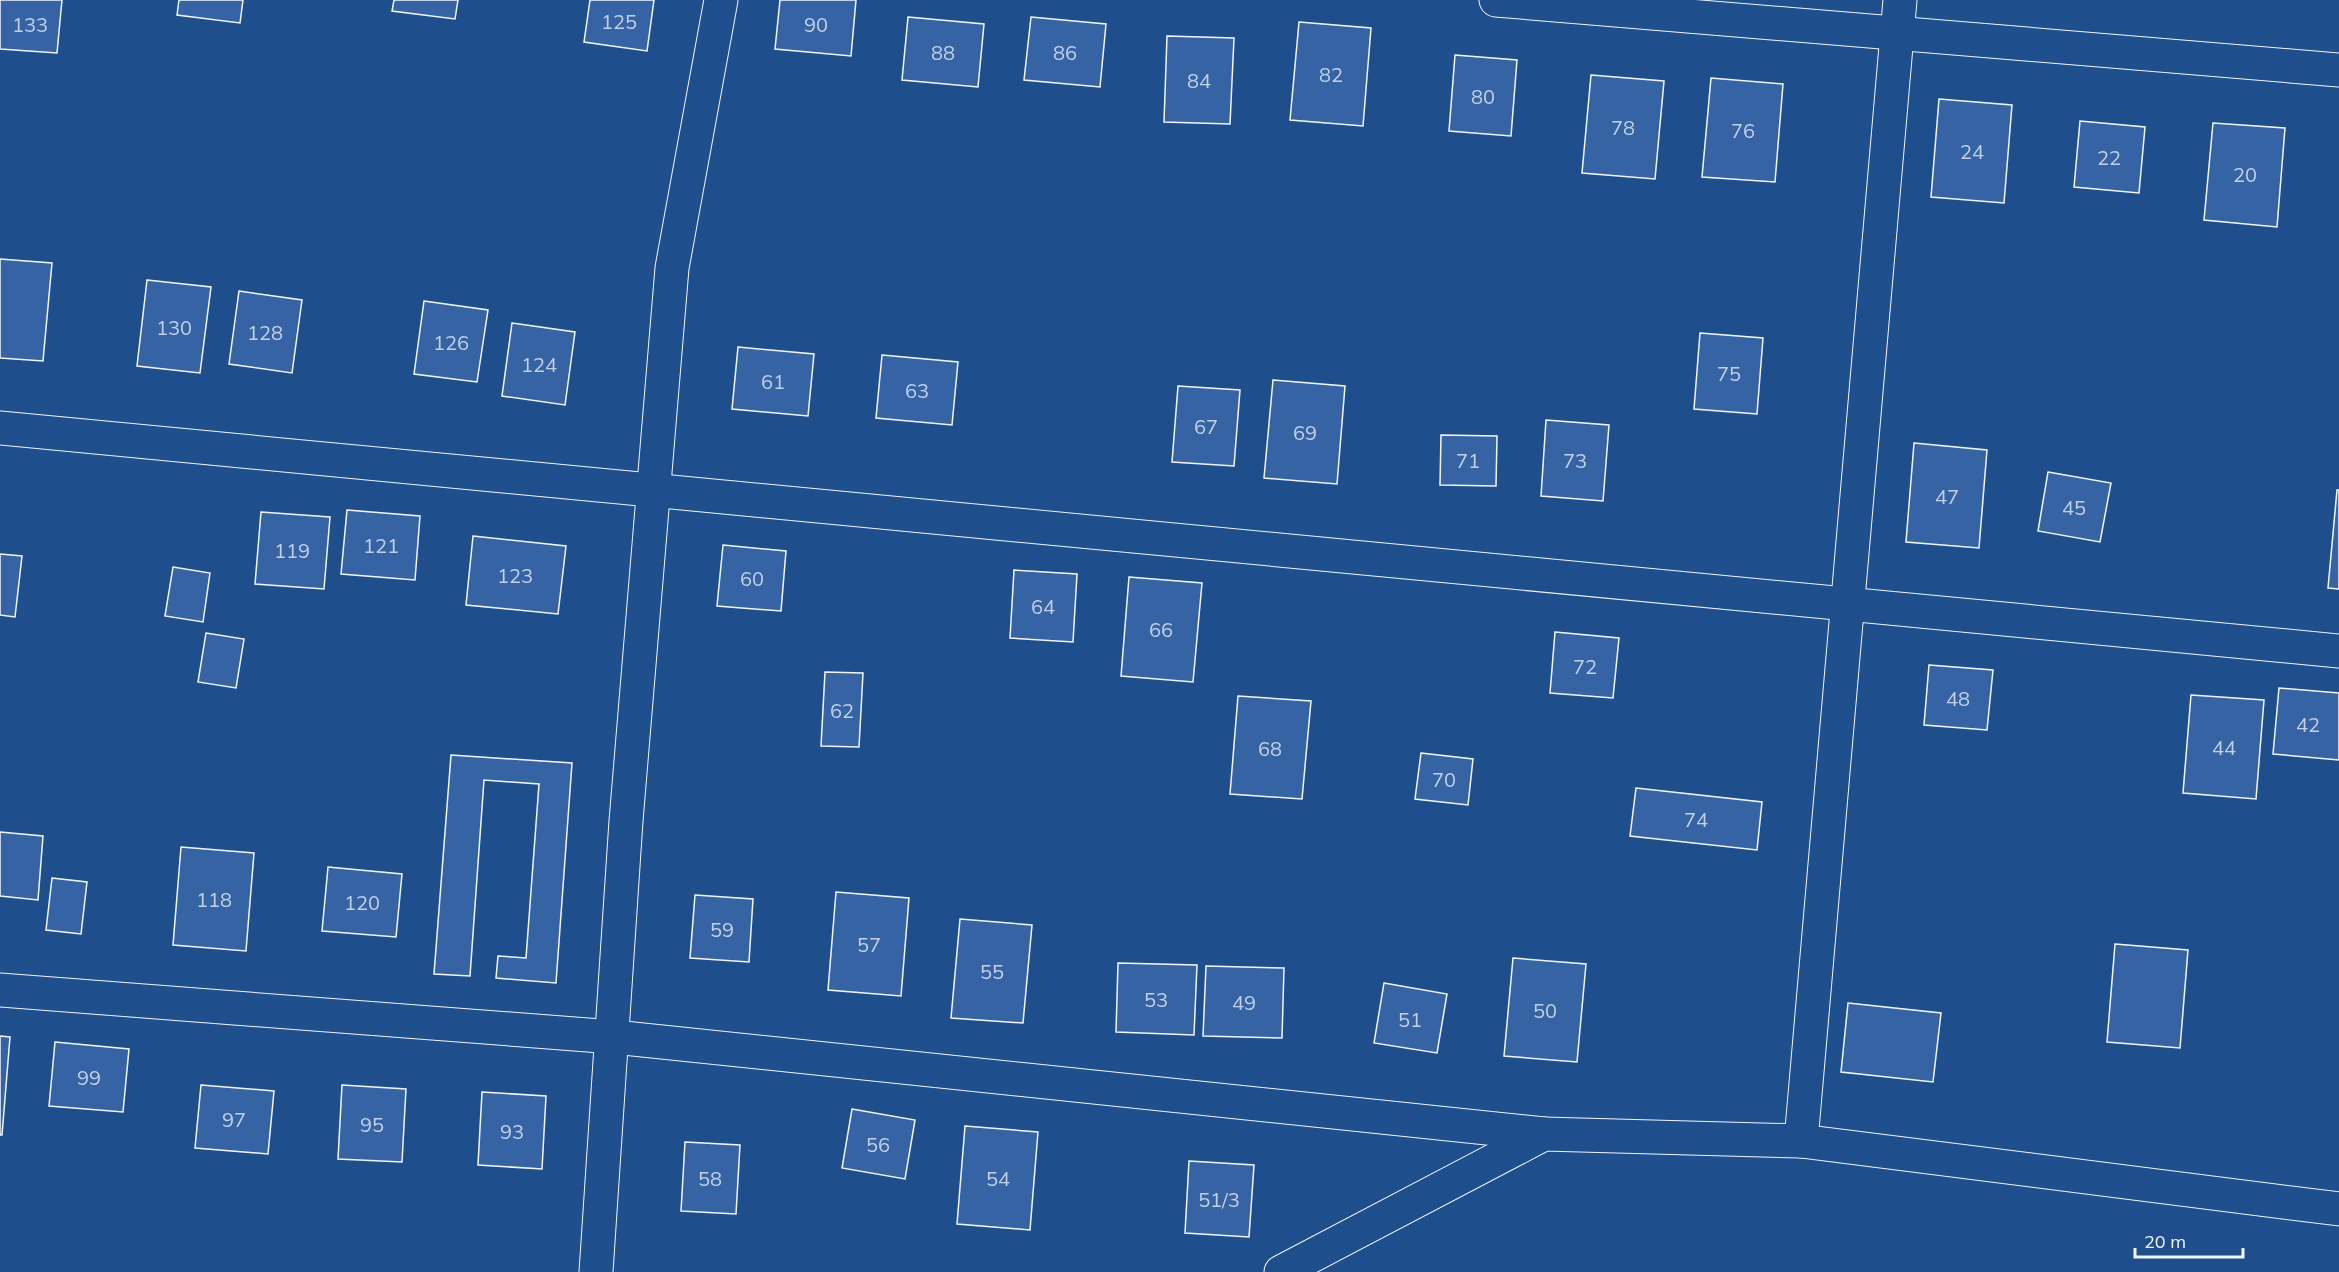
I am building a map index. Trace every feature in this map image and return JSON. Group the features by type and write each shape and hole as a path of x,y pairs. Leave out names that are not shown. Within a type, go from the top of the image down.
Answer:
{"street":[{"path":"596,1272 614,1037 626,821 672,268 721,0"},
{"path":"1496,0 2339,70"},
{"path":"1800,1141 1845,604 1900,0"},
{"path":"0,428 2339,651"},
{"path":"0,990 614,1037 1544,1134 1800,1141 2339,1209"},
{"path":"1281,1272 1544,1134"}],"building":[{"path":"0,0 62,0 57,53 0,49"},
{"path":"179,0 243,0 240,23 177,15"},
{"path":"394,0 458,0 455,19 392,11"},
{"path":"590,0 654,0 647,51 584,42"},
{"path":"780,0 856,0 851,56 775,49"},
{"path":"908,17 984,24 978,87 902,80"},
{"path":"1031,17 1106,24 1100,87 1024,80"},
{"path":"1299,22 1371,28 1363,126 1290,120"},
{"path":"1167,36 1234,38 1230,124 1164,122"},
{"path":"1455,55 1517,60 1511,136 1449,131"},
{"path":"1591,75 1664,81 1655,179 1582,173"},
{"path":"1711,78 1783,84 1775,182 1702,177"},
{"path":"1939,99 2012,105 2004,203 1931,197"},
{"path":"2080,121 2145,127 2139,193 2074,187"},
{"path":"2213,123 2285,128 2277,227 2204,220"},
{"path":"0,259 52,263 43,361 0,358"},
{"path":"147,280 211,287 200,373 137,366"},
{"path":"239,291 302,300 292,373 229,364"},
{"path":"424,301 488,310 477,382 414,374"},
{"path":"512,323 575,332 565,405 502,396"},
{"path":"1700,333 1763,338 1757,414 1694,409"},
{"path":"738,347 814,354 808,416 732,409"},
{"path":"882,355 958,362 952,425 876,418"},
{"path":"1273,380 1345,386 1337,484 1264,478"},
{"path":"1178,386 1240,390 1234,466 1172,462"},
{"path":"1546,420 1609,425 1603,501 1541,496"},
{"path":"1441,435 1497,436 1496,486 1440,485"},
{"path":"1914,443 1987,450 1979,548 1906,542"},
{"path":"2048,472 2111,483 2100,542 2038,531"},
{"path":"2337,490 2339,490 2339,589 2328,588"},
{"path":"347,510 420,516 415,580 341,574"},
{"path":"261,512 330,517 324,589 255,584"},
{"path":"473,536 566,546 558,614 466,605"},
{"path":"723,545 786,551 781,611 717,606"},
{"path":"0,554 22,556 15,617 0,615"},
{"path":"173,567 210,573 203,622 165,616"},
{"path":"1014,570 1077,574 1073,642 1010,638"},
{"path":"1129,577 1202,583 1193,682 1121,676"},
{"path":"1555,632 1619,638 1613,698 1550,693"},
{"path":"206,633 244,639 236,688 198,682"},
{"path":"1929,665 1993,670 1987,730 1924,725"},
{"path":"825,672 863,673 859,747 821,746"},
{"path":"2279,688 2339,693 2339,760 2273,754"},
{"path":"2191,695 2264,700 2256,799 2183,793"},
{"path":"1238,696 1311,701 1302,799 1230,794"},
{"path":"1421,753 1473,759 1468,805 1415,799"},
{"path":"451,755 572,763 556,983 496,978 498,956 526,958 539,784 484,780 470,976 434,974"},
{"path":"1636,788 1762,802 1757,850 1630,836"},
{"path":"0,832 43,836 38,900 0,896"},
{"path":"181,847 254,853 246,951 173,945"},
{"path":"328,867 402,874 396,937 322,931"},
{"path":"52,878 87,882 81,934 46,930"},
{"path":"836,892 909,898 901,996 828,990"},
{"path":"695,895 753,899 749,962 690,958"},
{"path":"960,919 1032,925 1023,1023 951,1018"},
{"path":"2115,944 2188,950 2180,1048 2107,1042"},
{"path":"1513,958 1586,964 1577,1062 1504,1056"},
{"path":"1118,963 1197,965 1194,1035 1116,1032"},
{"path":"1206,966 1284,968 1282,1038 1203,1036"},
{"path":"1384,983 1447,994 1437,1053 1374,1043"},
{"path":"1848,1003 1941,1013 1933,1082 1841,1072"},
{"path":"0,1036 10,1037 2,1135 0,1135"},
{"path":"55,1042 129,1049 123,1112 49,1106"},
{"path":"201,1085 274,1091 268,1154 195,1148"},
{"path":"342,1085 406,1089 402,1162 338,1159"},
{"path":"482,1092 546,1096 542,1169 478,1165"},
{"path":"852,1109 915,1120 905,1179 842,1168"},
{"path":"965,1126 1038,1132 1030,1230 957,1224"},
{"path":"685,1142 740,1145 736,1214 681,1211"},
{"path":"1189,1161 1254,1165 1249,1237 1185,1233"}]}
